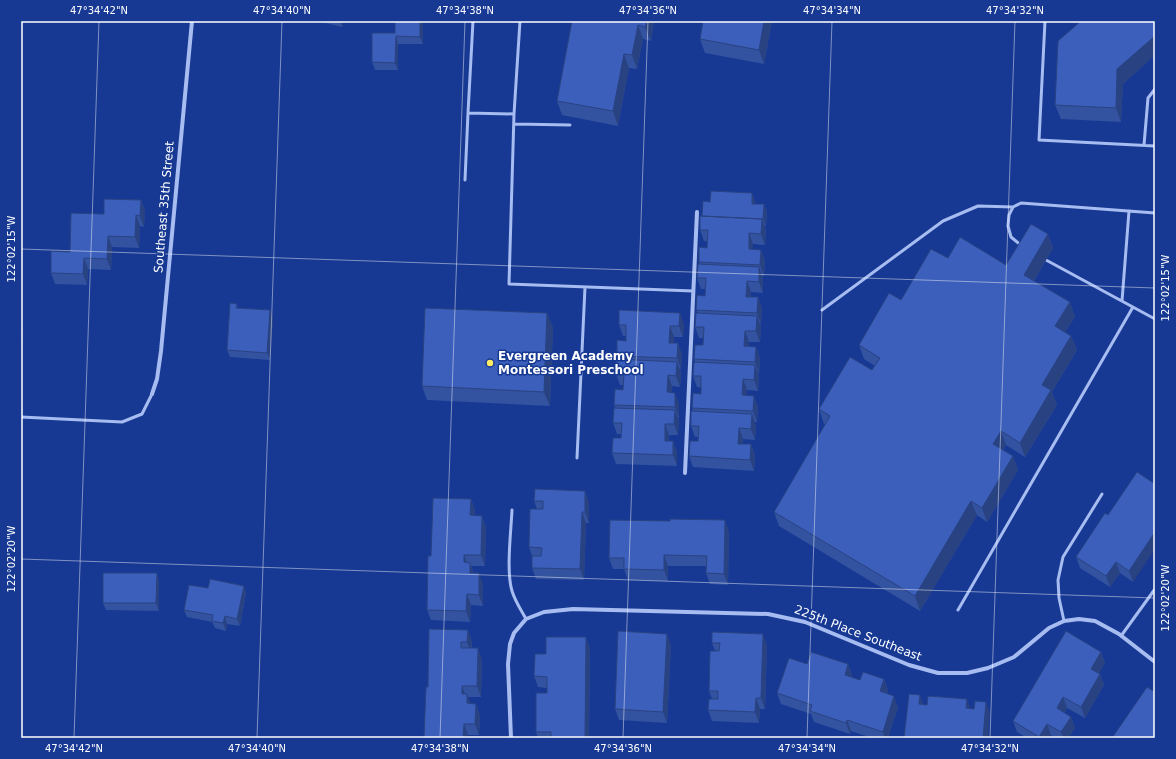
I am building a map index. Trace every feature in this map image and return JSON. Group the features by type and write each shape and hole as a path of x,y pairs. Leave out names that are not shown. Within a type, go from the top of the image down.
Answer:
{"street":[{"name":"Southeast 35th Street","path":"152,394 157,379 161,351 192,21"},
{"path":"685,473 697,212"},
{"name":"225th Place Southeast","path":"526,619 544,612 573,609 768,614 805,622 909,665 938,673 968,673 988,668 1014,657 1049,628 1064,621 1079,619 1095,621 1121,636 1155,662"},
{"path":"511,738 508,664 510,644 514,633 526,619"}],"lane":[{"path":"465,180 473,21"},
{"path":"525,21 520,22 514,114 515,124 509,284 693,291"},
{"path":"1045,21 1039,140 1155,146"},
{"path":"1144,145 1148,98 1155,89"},
{"path":"468,113 514,114"},
{"path":"515,124 570,126"},
{"path":"822,310 943,221 978,206 1013,207 1021,203 1155,213"},
{"path":"1013,207 1009,215 1008,226 1011,237 1025,248"},
{"path":"1122,301 1129,212"},
{"path":"1046,260 1155,319"},
{"path":"577,458 585,287"},
{"path":"958,610 1133,307"},
{"path":"21,417 122,422 142,414 152,394"},
{"path":"1064,621 1059,598 1058,580 1062,557 1102,494"},
{"path":"512,510 510,569 512,591 519,608 526,619"},
{"path":"1121,636 1155,589"}],"building":[{"path":"395,21 420,21 420,37 396,36 395,63 372,62 372,33 395,33"},
{"path":"572,21 647,21 645,27 638,25 632,55 624,54 613,111 557,101"},
{"path":"703,21 764,21 759,50 700,39"},
{"path":"1081,21 1155,21 1155,36 1117,69 1116,108 1055,105 1058,41"},
{"path":"711,191 752,193 752,204 764,204 763,219 702,216 703,201 710,202"},
{"path":"104,199 141,200 140,216 136,215 135,237 108,236 107,259 84,258 83,274 51,273 51,251 70,252 71,213 104,214"},
{"path":"700,216 762,219 761,234 749,233 749,249 761,250 760,265 699,262 699,247 707,248 708,230 700,230"},
{"path":"1031,224 1048,234 1024,275 1070,302 1055,326 1071,336 1042,385 1051,390 1020,443 1001,431 993,444 1013,456 982,508 971,501 915,596 774,512 830,416 819,409 850,357 872,370 880,358 859,345 889,293 901,300 931,249 948,258 960,237 1006,265"},
{"path":"698,264 759,267 759,282 747,281 746,297 758,297 757,313 696,310 697,295 705,296 706,278 697,278"},
{"path":"230,303 237,304 236,308 270,310 267,353 227,350"},
{"name":"Evergreen Academy Montessori Preschool","path":"425,308 547,313 544,392 422,386"},
{"path":"619,310 680,313 679,326 670,326 669,343 678,343 677,358 617,356 617,340 626,341 626,325 619,325"},
{"path":"696,313 757,316 756,331 745,331 744,346 756,347 755,362 694,359 695,345 703,345 704,327 695,327"},
{"path":"616,359 677,362 676,376 668,375 667,392 675,393 675,407 614,405 615,389 623,390 624,374 616,374"},
{"path":"694,362 755,365 754,380 743,379 742,395 754,396 753,411 692,408 693,393 701,394 701,376 693,376"},
{"path":"614,408 675,410 674,424 665,424 665,441 673,441 673,455 612,453 613,438 621,438 622,423 613,423"},
{"path":"691,411 752,414 751,429 739,428 738,444 751,444 750,460 689,456 690,441 698,441 699,426 691,426"},
{"path":"1137,472 1155,484 1155,532 1129,571 1116,562 1106,576 1076,557 1105,513 1108,515"},
{"path":"535,489 585,491 585,512 582,512 580,569 532,568 532,556 541,556 542,548 529,547 530,509 543,509 543,501 534,501"},
{"path":"433,498 471,499 470,515 482,516 481,555 464,555 464,562 470,563 470,573 479,573 479,595 467,594 466,611 427,610 428,556 431,556"},
{"path":"670,519 725,520 724,574 706,573 707,556 664,555 664,570 624,569 624,558 609,558 610,520 670,521"},
{"path":"103,573 157,573 156,603 103,603"},
{"path":"210,579 244,586 237,619 225,616 223,623 212,621 213,615 184,610 189,585 208,588"},
{"path":"429,629 468,630 467,642 461,642 461,648 478,648 477,686 462,686 462,694 467,694 467,703 476,704 475,724 464,724 463,738 424,738 426,687 428,687"},
{"path":"618,631 667,634 663,712 615,709"},
{"path":"1066,631 1101,652 1091,669 1100,674 1081,707 1063,697 1057,708 1071,717 1061,732 1047,724 1039,737 1013,721"},
{"path":"712,632 763,634 761,698 756,698 755,712 708,710 709,699 718,699 718,691 709,691 710,651 719,651 720,643 712,643"},
{"path":"546,637 586,637 585,738 551,738 551,732 536,732 536,693 547,693 547,677 534,676 535,654 546,654"},
{"path":"811,652 848,664 845,675 860,680 863,672 884,679 880,691 894,696 883,732 847,720 846,723 810,711 812,705 777,693 789,658 807,664"},
{"path":"1147,687 1155,692 1155,738 1112,738"},
{"path":"909,694 920,695 919,704 927,705 928,696 967,699 966,708 974,709 975,701 986,702 983,738 904,738"}],"place":[{"name":"Evergreen Academy Montessori Preschool","path":"490,363"}]}
